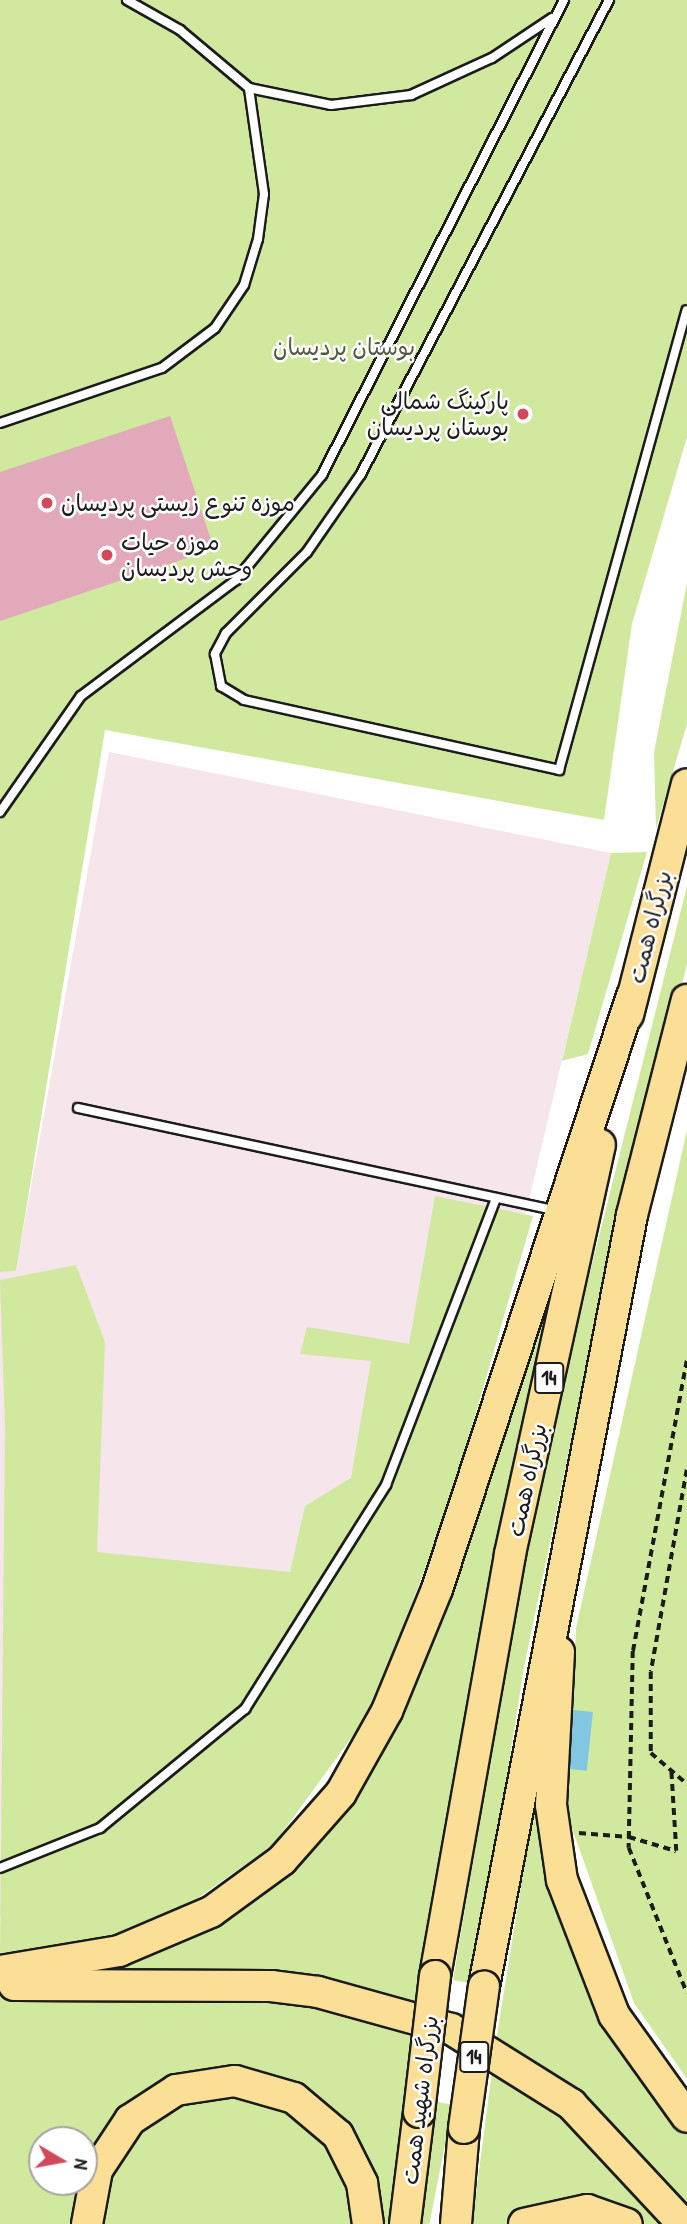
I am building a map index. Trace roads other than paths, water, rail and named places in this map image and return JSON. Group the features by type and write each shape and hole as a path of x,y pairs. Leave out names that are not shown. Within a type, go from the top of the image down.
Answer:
{"highway":[{"name":"بزرگراه همت","path":"435,1976 510,1554 632,996 687,784"},
{"path":"0,1971 119,1951 211,1912 282,1860 341,1793 416,1645 632,996"},
{"name":"14","path":"559,1578 632,1215 687,1000"},
{"path":"559,1578 551,1805 562,1880 614,2015 687,2117"},
{"name":"بزرگراه شهید همت","path":"456,2224 464,2128 484,1986 559,1578"},
{"name":"بزرگراه شهید همت","path":"405,2224 435,1976"},
{"path":"0,1986 271,1986 318,1992 451,2029 571,2104 631,2161 683,2224"},
{"path":"87,2224 97,2169 131,2120 176,2090 226,2081 263,2085 320,2116 352,2160 368,2224"},
{"path":"524,2224 576,2210 627,2224"}],"lane":[{"path":"127,0 180,30 249,88 331,105 411,95 492,58 554,17"},
{"path":"0,812 81,696 236,580 322,475 564,0"},
{"path":"609,0 361,474 307,552 226,633 215,654 222,686 244,700 559,770 687,310"},
{"path":"0,423 162,368 215,328 244,285 258,239 264,194 249,88"},
{"path":"78,1108 560,1212"},
{"path":"0,1868 100,1828 245,1709 386,1485 496,1198"}],"water":[{"path":"573,1710 593,1712 587,1771 567,1769"}],"place":[{"name":"پارکینگ شمالی بوستان پردیسان","path":"523,414"},
{"name":"موزه تنوع زیستی پردیسان","path":"47,503"},
{"name":"موزه حیات وحش پردیسان","path":"107,555"}],"park label":[{"name":"بوستان پردیسان","path":"344,347"}]}
